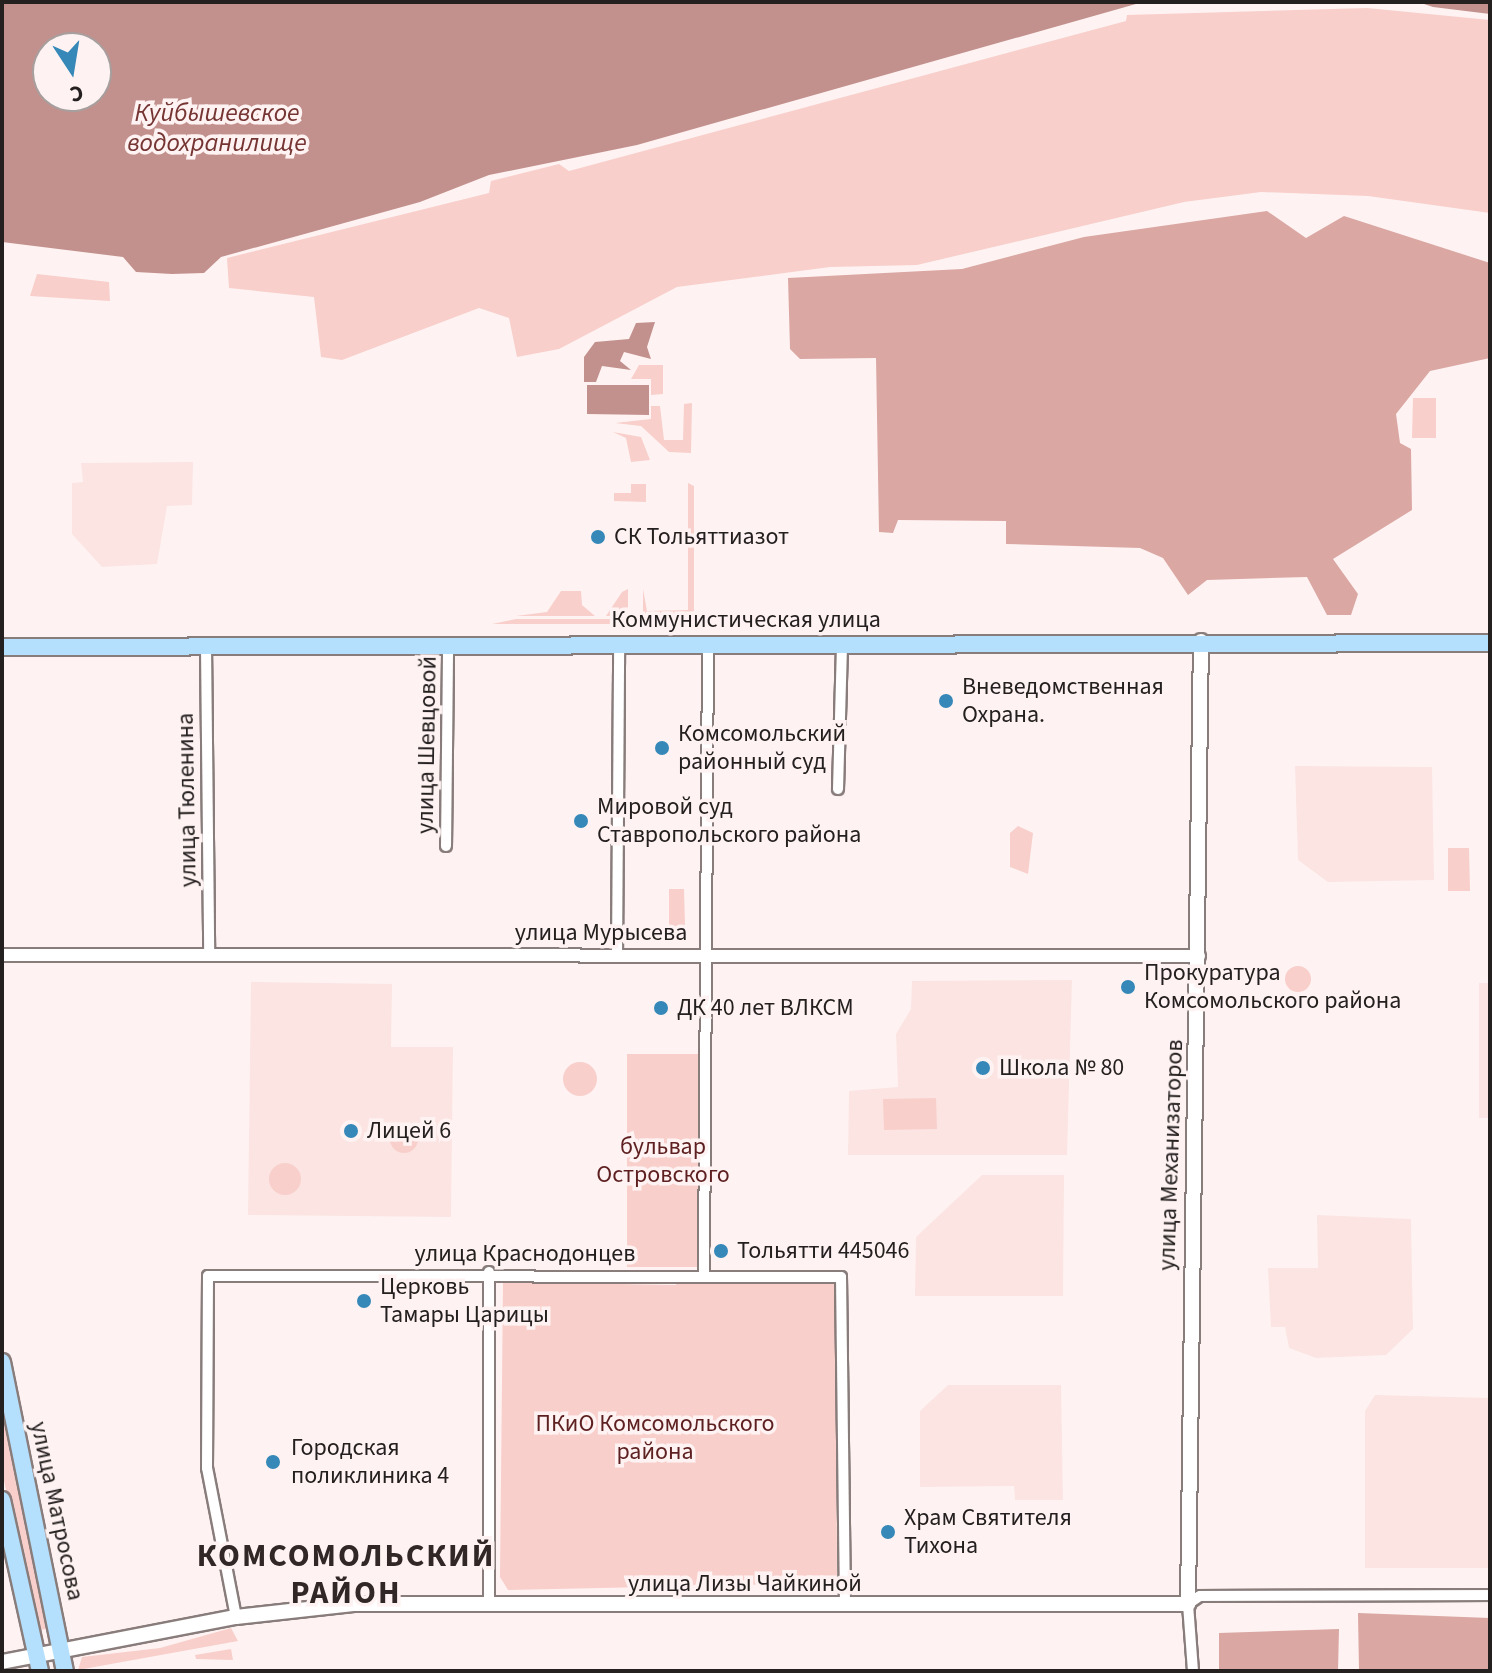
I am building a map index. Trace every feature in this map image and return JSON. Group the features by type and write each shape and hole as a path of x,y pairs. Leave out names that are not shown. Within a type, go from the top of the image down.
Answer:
{"main road":[{"name":"Коммунистическая улица","path":"2,647 1201,641 1490,643"},
{"name":"улица Механизаторов","path":"1188,1604 1201,641"},
{"name":"улица Матросова","path":"2,1362 65,1671"},
{"path":"2,1500 37,1663"},
{"name":"улица Лизы Чайкиной","path":"2,1662 37,1663 61,1651 236,1617 353,1604 1188,1604"}],"street":[{"name":"улица Шевцовой","path":"446,846 448,644"},
{"path":"838,789 842,644"},
{"path":"617,956 619,645"},
{"path":"704,1274 703,955 708,645"},
{"name":"улица Тюленина","path":"206,646 209,954"},
{"name":"улица Мурысева","path":"2,955 1199,956"},
{"path":"489,1272 489,1605"},
{"name":"улица Краснодонцев","path":"236,1617 207,1468 208,1276 489,1272 841,1277 845,1605"},
{"name":"улица Лизы Чайкиной","path":"1188,1604 1200,1596 1490,1595"},
{"name":"улица Механизаторов","path":"1188,1604 1193,1671"}],"shaded area":[{"path":"1267,211 1306,238 1344,216 1490,263 1490,358 1430,371 1396,414 1400,443 1411,449 1412,510 1333,559 1358,594 1351,615 1327,615 1307,577 1207,580 1188,595 1163,558 1140,548 1006,544 1006,521 898,520 893,533 879,532 876,358 800,359 790,349 788,278 962,269 1084,237"},
{"path":"193,462 192,505 167,506 157,564 102,567 72,534 72,483 83,482 81,463"},
{"path":"1295,766 1432,767 1434,880 1328,882 1298,860"},
{"name":"Школа № 80","path":"1072,980 1067,1155 848,1155 849,1091 898,1087 896,1034 911,1009 912,981"},
{"name":"Лицей 6","path":"251,982 392,984 391,1047 453,1047 451,1217 248,1215"},
{"path":"1479,983 1490,983 1490,1118 1479,1118"},
{"path":"982,1175 1064,1175 1063,1296 915,1296 916,1237"},
{"path":"1317,1215 1411,1219 1413,1329 1386,1355 1316,1358 1289,1348 1285,1327 1271,1327 1268,1268 1318,1268"},
{"path":"948,1385 1061,1385 1063,1500 1015,1500 1014,1486 920,1487 920,1411"},
{"path":"1375,1395 1490,1398 1490,1568 1365,1568 1365,1411"},
{"path":"1358,1613 1490,1618 1490,1671 1359,1671"},
{"path":"1339,1629 1338,1671 1219,1671 1219,1633"}],"green space":[{"path":"1367,8 1490,20 1490,213 1368,196 1261,192 1184,202 917,265 830,267 677,287 559,349 517,357 509,318 479,308 342,360 321,357 314,297 229,288 227,258 489,193 491,181 559,164 569,171 1126,21 1127,15"},
{"path":"37,274 109,282 110,301 30,296"},
{"path":"639,365 663,365 663,394 651,395 651,379 631,379"},
{"path":"1413,398 1436,398 1436,438 1412,438"},
{"path":"692,403 691,453 669,452 641,426 615,423 651,419 651,406 660,406 664,440 683,440 684,404"},
{"path":"613,432 641,437 650,460 631,462 626,438"},
{"path":"688,483 694,486 694,615 643,616 643,589 647,611 688,610"},
{"path":"631,484 646,484 646,502 614,501 614,493 631,493"},
{"path":"628,589 628,616 606,616 622,592"},
{"path":"561,591 581,591 582,605 595,616 516,616 547,612"},
{"path":"516,619 628,619 628,624 492,624"},
{"path":"1018,826 1033,833 1028,874 1010,867 1010,833"},
{"path":"1448,848 1469,848 1470,891 1448,891"},
{"path":"669,889 684,889 685,926 669,927"},
{"path":"1298,966 1307,970 1311,979 1307,988 1298,992 1289,988 1285,979 1289,970"},
{"name":"бульвар Островского","path":"627,1054 698,1054 698,1267 627,1267"},
{"path":"580,1062 592,1067 597,1079 592,1091 580,1096 568,1091 563,1079 568,1067"},
{"path":"936,1098 937,1129 884,1130 883,1099"},
{"path":"404,1125 414,1129 418,1139 414,1149 404,1153 394,1149 390,1139 394,1129"},
{"path":"285,1163 297,1167 301,1179 297,1191 285,1195 273,1191 269,1179 273,1167"},
{"name":"ПКиО Комсомольского района","path":"677,1278 836,1280 837,1583 508,1590 500,1577 503,1282 676,1285"},
{"path":"2,1384 51,1628 35,1631 2,1471"},
{"path":"231,1628 238,1641 78,1670 82,1657 160,1648"},
{"path":"231,1649 233,1660 196,1659 195,1655"}],"water":[{"name":"Куйбышевское водохранилище","path":"2,2 1143,2 637,145 489,175 420,202 221,257 204,273 136,272 123,257 2,242"},
{"path":"1418,2 1490,2 1490,14 1433,7"},
{"path":"655,322 647,347 651,359 624,352 620,361 631,370 602,366 596,382 584,382 584,357 595,342 629,339 636,323"},
{"path":"587,385 649,385 649,415 587,414"}],"place":[{"name":"СК Тольяттиазот","path":"598,537"},
{"name":"Вневедомственная Охрана.","path":"946,701"},
{"name":"Комсомольский районный суд","path":"662,748"},
{"name":"Мировой суд Ставропольского района","path":"581,821"},
{"name":"Прокуратура Комсомольского района","path":"1128,987"},
{"name":"ДК 40 лет ВЛКСМ","path":"661,1008"},
{"name":"Школа № 80","path":"983,1068"},
{"name":"Лицей 6","path":"351,1131"},
{"name":"Тольятти 445046","path":"721,1251"},
{"name":"Церковь Тамары Царицы","path":"364,1301"},
{"name":"Городская поликлиника 4","path":"273,1462"},
{"name":"Храм Святителя Тихона","path":"888,1532"}],"district":[{"name":"КОМСОМОЛЬСКИЙ РАЙОН","path":"346,1576"}]}
